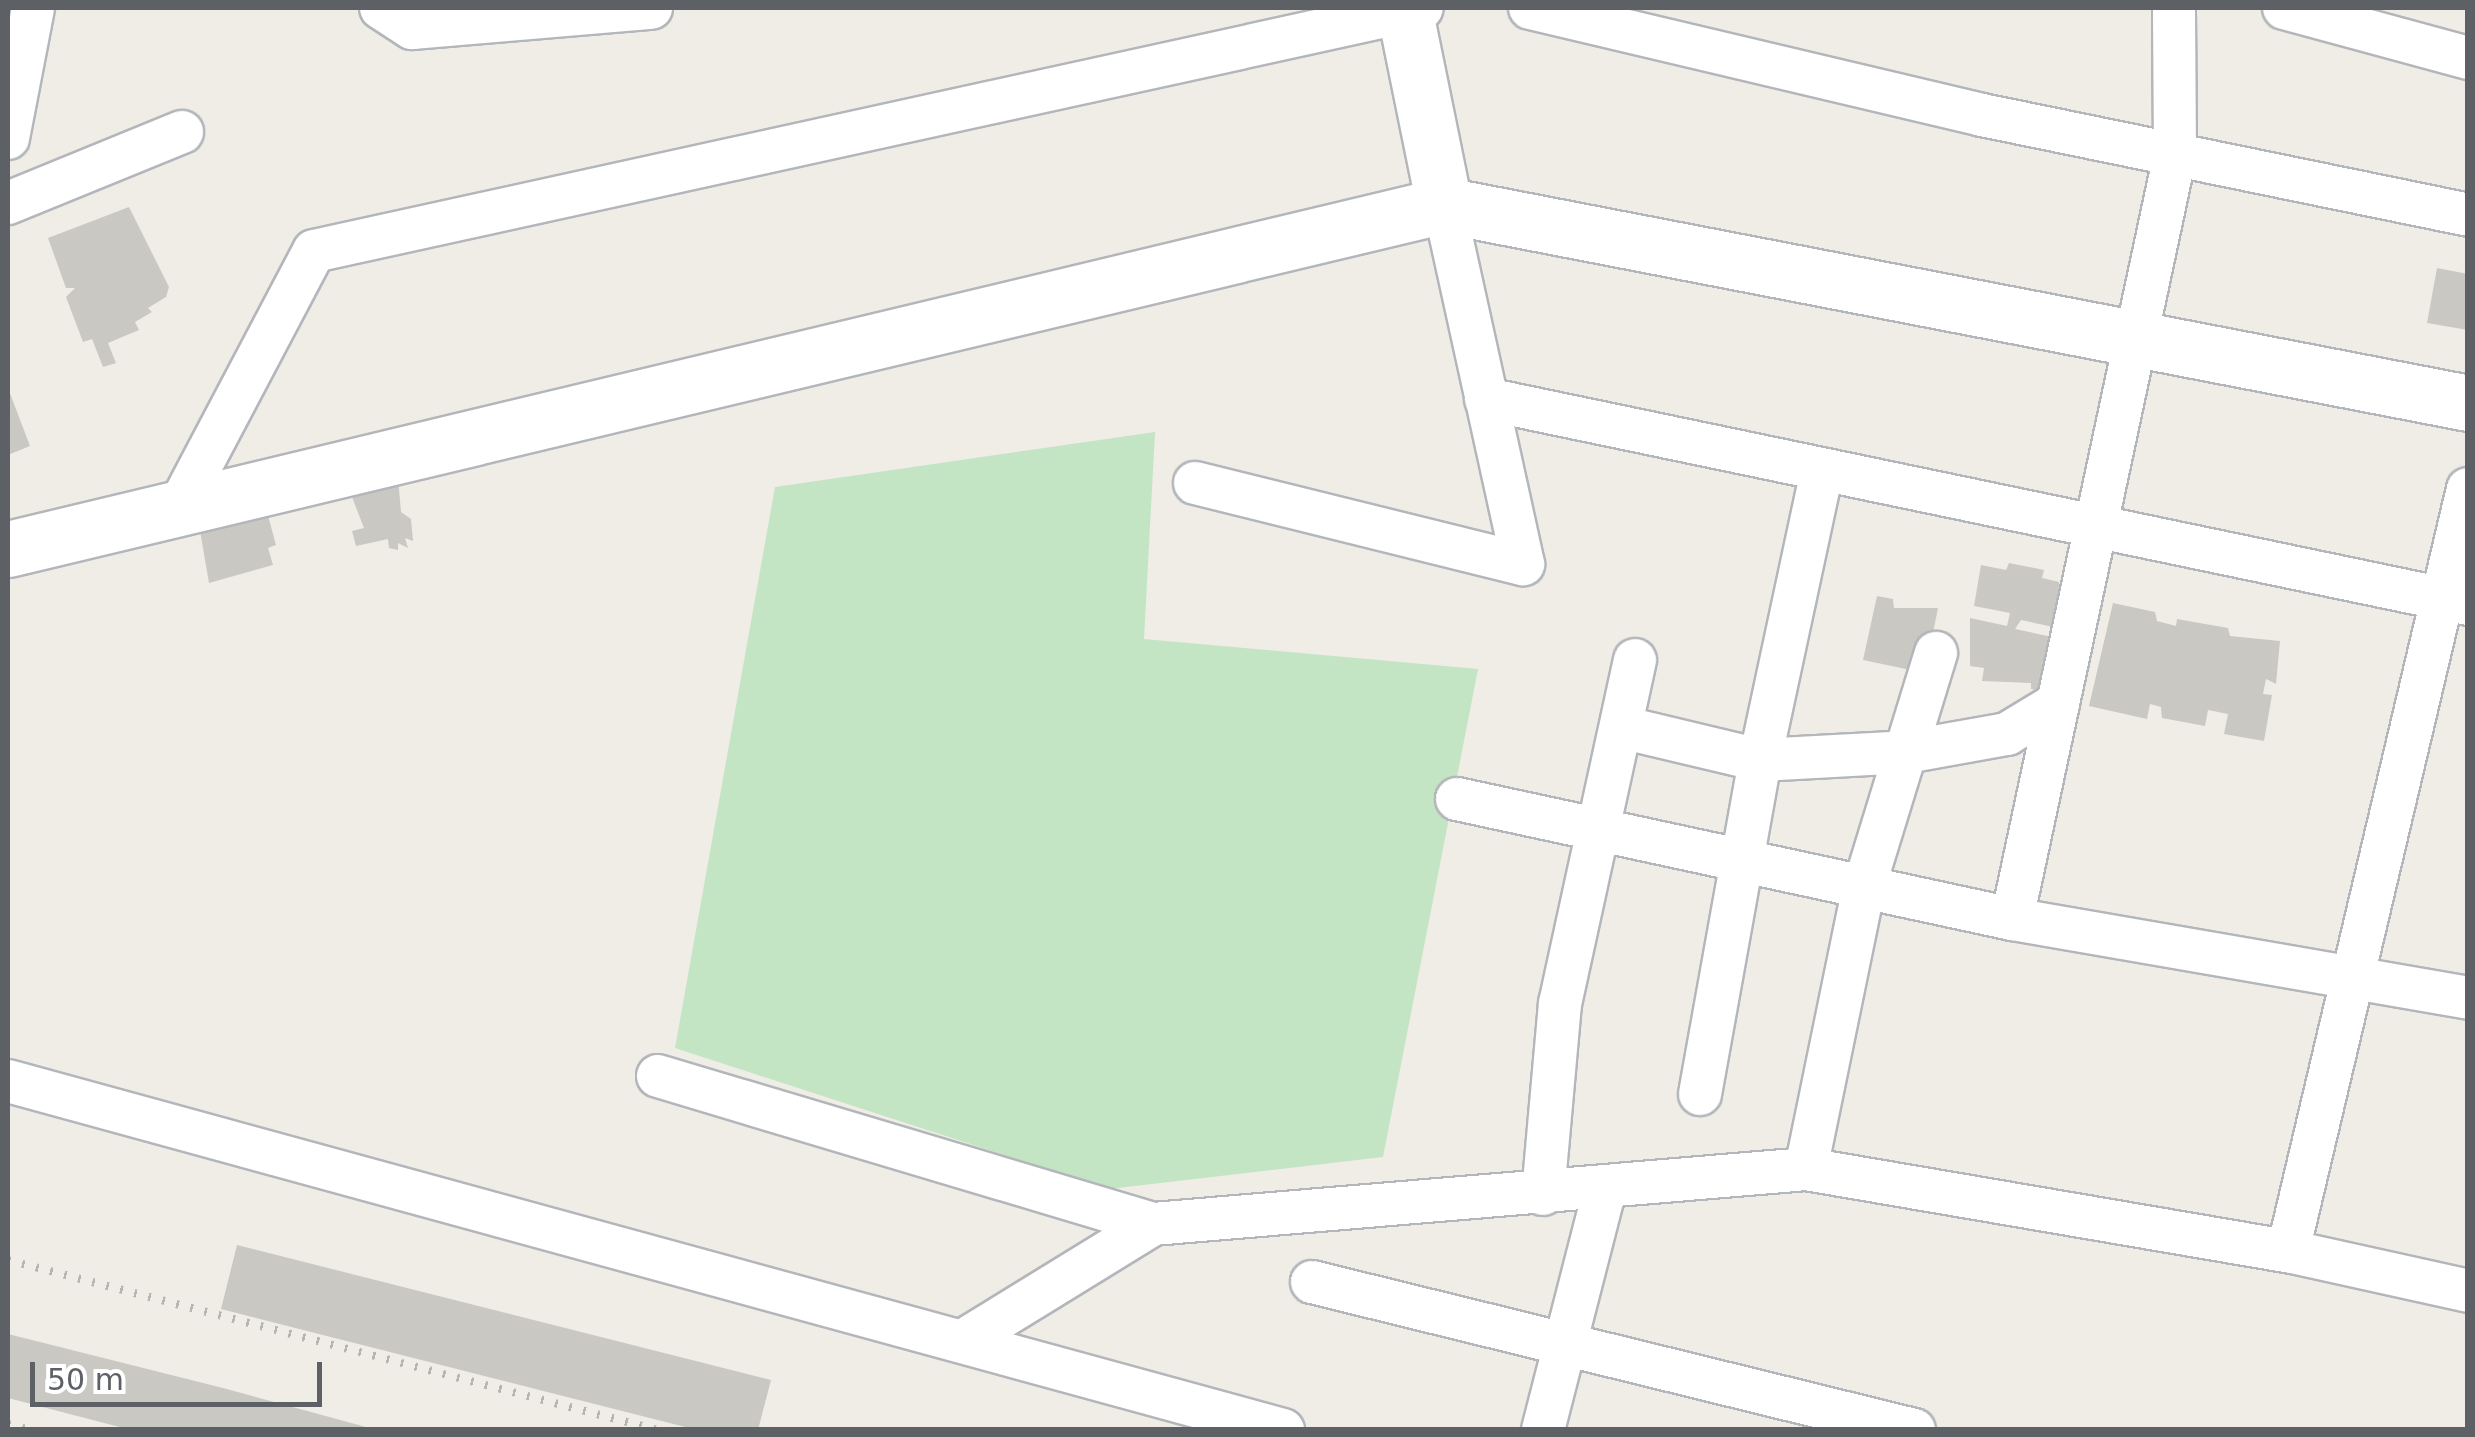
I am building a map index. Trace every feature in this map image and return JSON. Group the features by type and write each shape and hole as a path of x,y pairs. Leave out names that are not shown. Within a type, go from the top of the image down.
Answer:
{"street":[{"path":"8,138 33,8"},
{"path":"380,8 412,28 650,8"},
{"path":"1530,8 2468,216"},
{"path":"2012,919 2175,154 2174,8"},
{"path":"2284,8 2468,58"},
{"path":"179,508 314,251 1410,9 1444,205 1523,564 1195,483"},
{"path":"8,203 182,132"},
{"path":"8,549 1444,205 2137,334 2468,404"},
{"path":"1486,399 2095,530 2455,601"},
{"path":"1700,1094 1740,860 1822,472"},
{"path":"2288,1251 2352,979 2455,601 2468,489"},
{"path":"1806,1169 1864,887 1936,653"},
{"path":"1543,1194 1560,1004 1634,660"},
{"path":"1621,727 1760,760 1906,752 2007,734 2058,703"},
{"path":"1457,799 2012,919 2468,998"},
{"path":"658,1076 1154,1224 1806,1169 2288,1251 2468,1291"},
{"path":"8,1081 1282,1430"},
{"path":"1543,1430 1606,1188"},
{"path":"963,1342 1154,1224"},
{"path":"1312,1282 1564,1348 1914,1430"}],"green space":[{"path":"1155,432 1144,639 1478,669 1383,1157 1109,1189 675,1048 775,487"}],"building":[{"path":"129,207 169,287 166,297 148,308 152,312 135,322 139,330 108,343 116,363 103,367 92,339 83,342 66,297 75,288 66,288 48,238"},
{"path":"2437,268 2468,274 2468,330 2427,323"},
{"path":"8,388 30,446 8,455"},
{"path":"397,467 401,512 411,519 413,541 405,538 408,548 398,543 398,550 389,548 388,539 356,546 352,531 364,528 345,479"},
{"path":"267,512 276,545 268,548 273,565 209,583 200,531"},
{"path":"2009,563 2044,570 2042,578 2059,582 2058,628 2021,620 2015,629 2057,638 2051,662 2043,660 2043,691 2031,689 2031,683 1982,681 1984,668 1970,666 1970,618 2007,626 2010,613 1974,606 1981,565 2006,570"},
{"path":"1877,596 1893,599 1894,608 1938,608 1925,673 1863,660"},
{"path":"2113,603 2155,612 2157,621 2176,626 2177,619 2228,628 2230,636 2280,641 2276,684 2266,679 2263,694 2272,695 2264,741 2224,734 2228,714 2208,710 2205,726 2162,718 2161,707 2150,704 2147,719 2089,706"},
{"path":"237,1245 771,1380 758,1430 697,1430 221,1309"},
{"path":"8,1334 377,1430 131,1430 8,1398"}],"railway":[{"path":"8,1260 658,1430"},
{"path":"8,1424 30,1430"}]}
